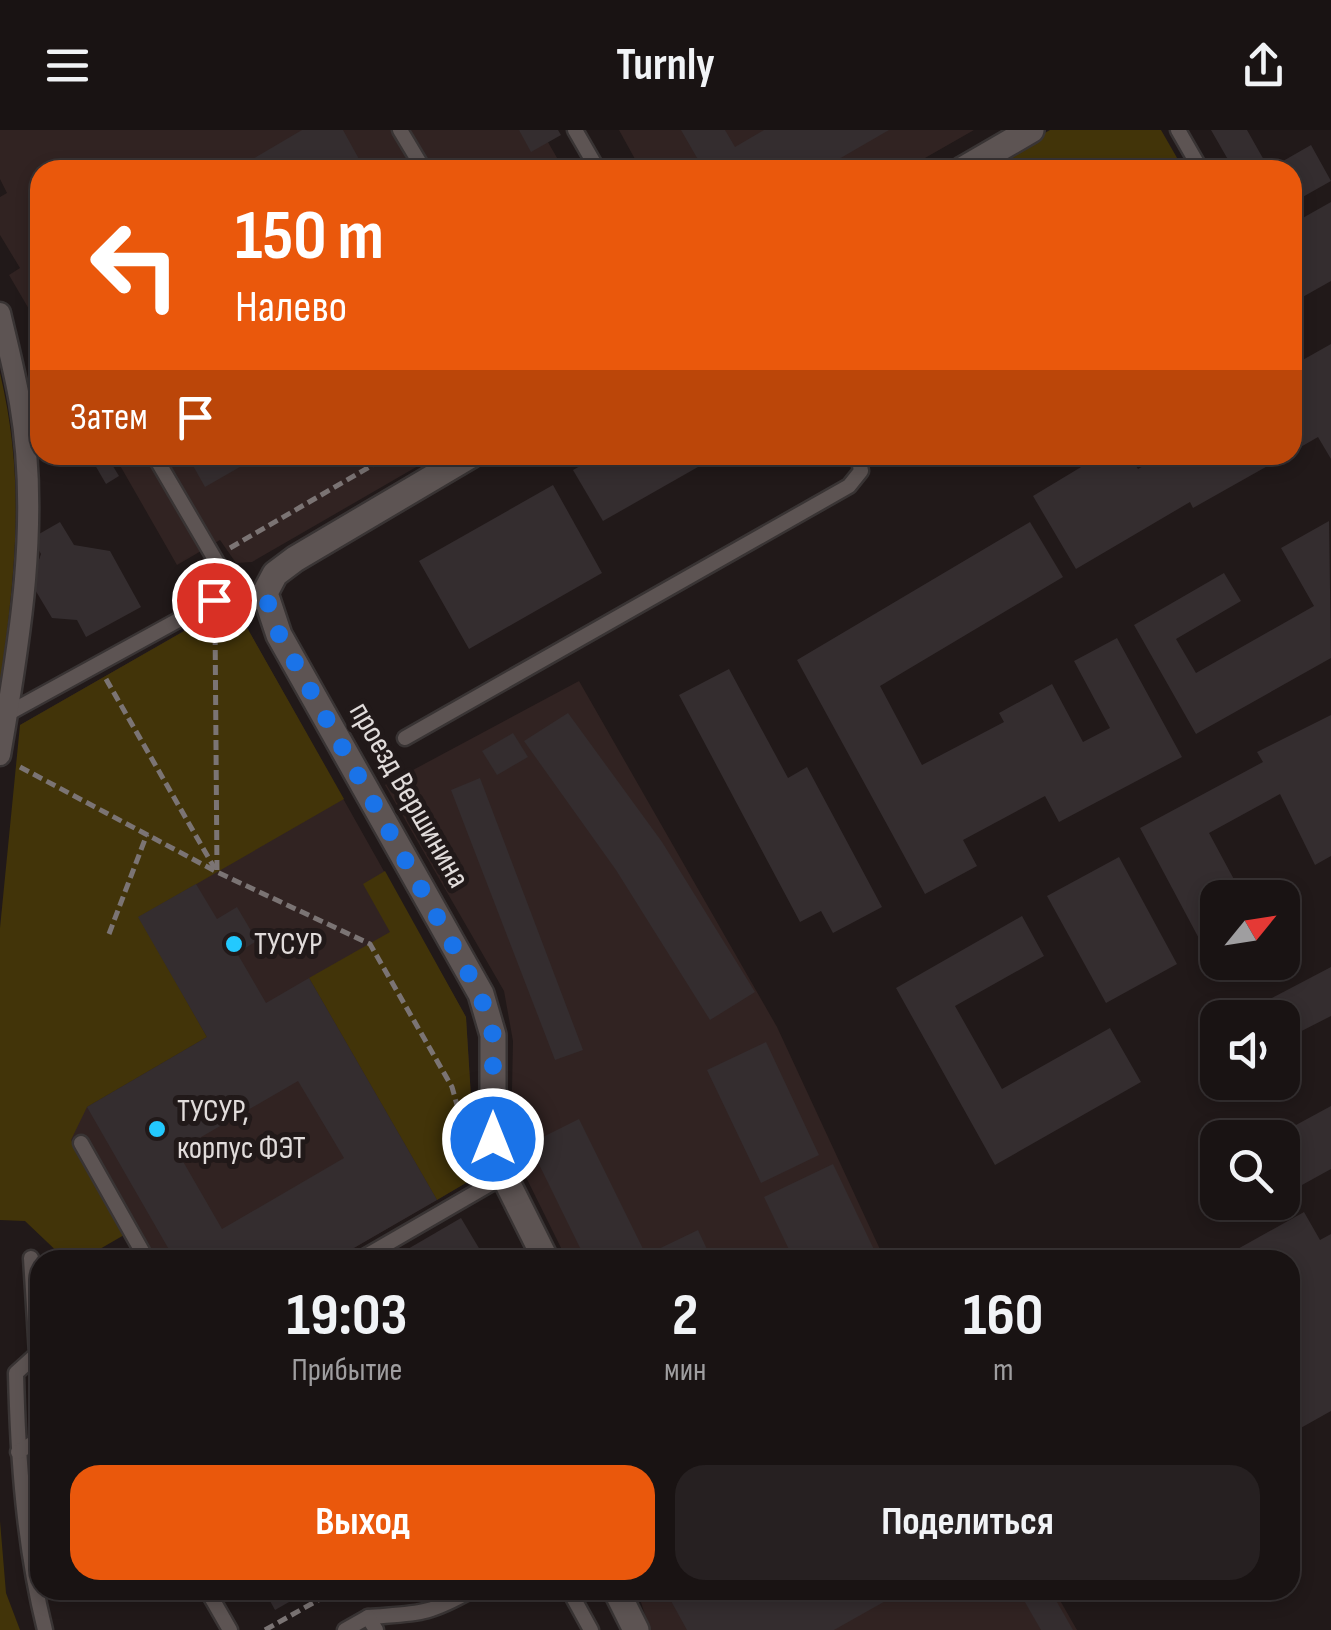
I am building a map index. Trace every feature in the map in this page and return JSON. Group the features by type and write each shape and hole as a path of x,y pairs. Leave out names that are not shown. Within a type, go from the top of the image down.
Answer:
{"street":[{"path":"974,160 1001,137 1031,130"},
{"path":"0,314 20,405 28,498 26,569 7,714 8,759"},
{"path":"264,592 275,574 295,559 453,465"},
{"name":"проезд Вершинина","path":"264,592 279,634 480,994 493,1035 493,1139 504,1176 541,1250"},
{"path":"621,1600 636,1630"}],"lane":[{"path":"400,130 418,160"},
{"path":"575,130 592,160"},
{"path":"1178,130 1195,160"},
{"path":"160,465 233,590"},
{"path":"406,738 849,486 859,478 860,465"},
{"path":"7,714 233,590 264,592"},
{"path":"81,1143 142,1250"},
{"path":"376,1250 504,1176"},
{"path":"30,1360 16,1373 18,1452 30,1553"},
{"path":"18,1452 30,1444"},
{"path":"38,1600 46,1630"},
{"path":"213,1600 230,1630"},
{"path":"345,1630 434,1612 455,1600"},
{"path":"575,1600 592,1630"}],"path":[{"path":"214,557 373,465"},
{"path":"214,600 217,872"},
{"path":"98,664 217,872"},
{"path":"8,759 217,872 370,944 452,1087 466,1141"},
{"path":"109,934 147,834"},
{"path":"265,1630 318,1600"}],"shaded area":[{"path":"0,130 541,130 558,160 30,160 30,311 9,275 20,268 0,235 0,197 7,193 0,179"},
{"path":"619,130 974,130 922,160 636,160"},
{"path":"1050,130 1161,130 1178,160 998,160"},
{"path":"0,373 16,494 13,570 0,691"},
{"path":"120,465 420,465 252,562 236,563 220,540 177,565"},
{"name":"ТУСУР","path":"233,603 466,1017 476,1177 350,1250 133,1250 71,1141 20,725"},
{"path":"233,603 344,799 139,917 207,1037 87,1107 71,1140 124,1235 98,1250 55,1250 25,1221 0,1220 0,928 20,725"},
{"path":"579,681 777,1027 880,1250 562,1250 517,1159 511,1136 513,1041 504,991 385,785"},
{"path":"385,871 466,1017 476,1177 437,1200 309,978 390,932 363,884"},
{"path":"0,1521 6,1593 20,1630 0,1630"},
{"path":"640,1600 1060,1600 1077,1630 650,1630"}],"building":[{"path":"302,130 343,130 360,160 251,160"},
{"path":"519,130 558,130 561,135 531,152"},
{"path":"681,130 725,130 735,147 764,130 889,130 837,160 698,160"},
{"path":"1211,130 1247,130 1264,160 1228,160"},
{"path":"1311,145 1331,181 1302,197 1302,160 1285,160"},
{"path":"1331,202 1331,281 1302,297 1302,218"},
{"path":"1331,344 1331,459 1318,437 1302,446 1302,360"},
{"path":"95,465 112,465 119,476 106,484"},
{"path":"193,465 244,465 205,487"},
{"path":"582,465 701,465 603,521 573,470"},
{"path":"1084,465 1135,465 1138,469 1145,465 1269,465 1193,508 1190,502 1076,569 1033,496"},
{"path":"553,485 602,573 469,649 419,561"},
{"path":"1329,521 1331,658 1196,734 1134,625 1224,573 1241,601 1176,639 1196,673 1314,606 1281,548"},
{"path":"60,522 74,545 110,551 141,607 86,637 77,620 52,618 31,583 41,554 32,538"},
{"path":"1030,522 1063,577 880,686 922,765 1004,722 999,713 1052,684 1083,742 1110,728 1074,661 1117,638 1182,757 1059,822 1045,796 963,840 977,866 925,894 797,660"},
{"path":"729,669 788,778 807,767 882,907 833,933 821,911 800,922 679,695"},
{"path":"568,713 662,842 755,992 710,1020 616,870 524,741"},
{"path":"1331,715 1331,856 1315,865 1280,794 1209,833 1234,880 1200,880 1200,940 1140,828 1263,762 1257,752"},
{"path":"513,733 528,757 497,775 482,751"},
{"path":"480,778 583,1050 555,1060 451,790"},
{"path":"1119,857 1177,964 1106,1003 1047,896"},
{"name":"ТУСУР, корпус ФЭТ","path":"196,884 217,919 237,907 257,941 237,953 266,1003 309,978 437,1200 350,1250 169,1250 87,1107 207,1037 138,917","holes":["298,1081 344,1158 222,1229 177,1151"]},
{"path":"1022,916 1044,956 955,1006 1002,1089 1110,1028 1141,1082 995,1165 896,988"},
{"path":"1331,967 1331,1016 1300,1032 1300,1000 1268,1000"},
{"path":"766,1042 819,1155 761,1183 707,1070"},
{"path":"1331,1106 1331,1169 1300,1186 1300,1123"},
{"path":"579,1119 644,1250 581,1250 529,1144"},
{"path":"833,1164 874,1250 789,1250 764,1197"},
{"path":"1304,1212 1320,1240 1331,1234 1331,1411 1300,1428 1300,1250 1236,1250 1290,1220 1300,1220"},
{"path":"461,1218 480,1250 406,1250"},
{"path":"698,1230 707,1250 656,1250"},
{"path":"270,1600 292,1600 275,1610"},
{"path":"670,1600 887,1600 834,1630 687,1630"},
{"path":"1024,1600 1056,1600 1073,1630 1041,1630"}],"place":[{"name":"ТУСУР","path":"234,944"},
{"name":"ТУСУР, корпус ФЭТ","path":"157,1129"}],"route":[{"path":"214,600 233,590 264,592 279,634 452,937 480,994 493,1035 493,1139"}]}
